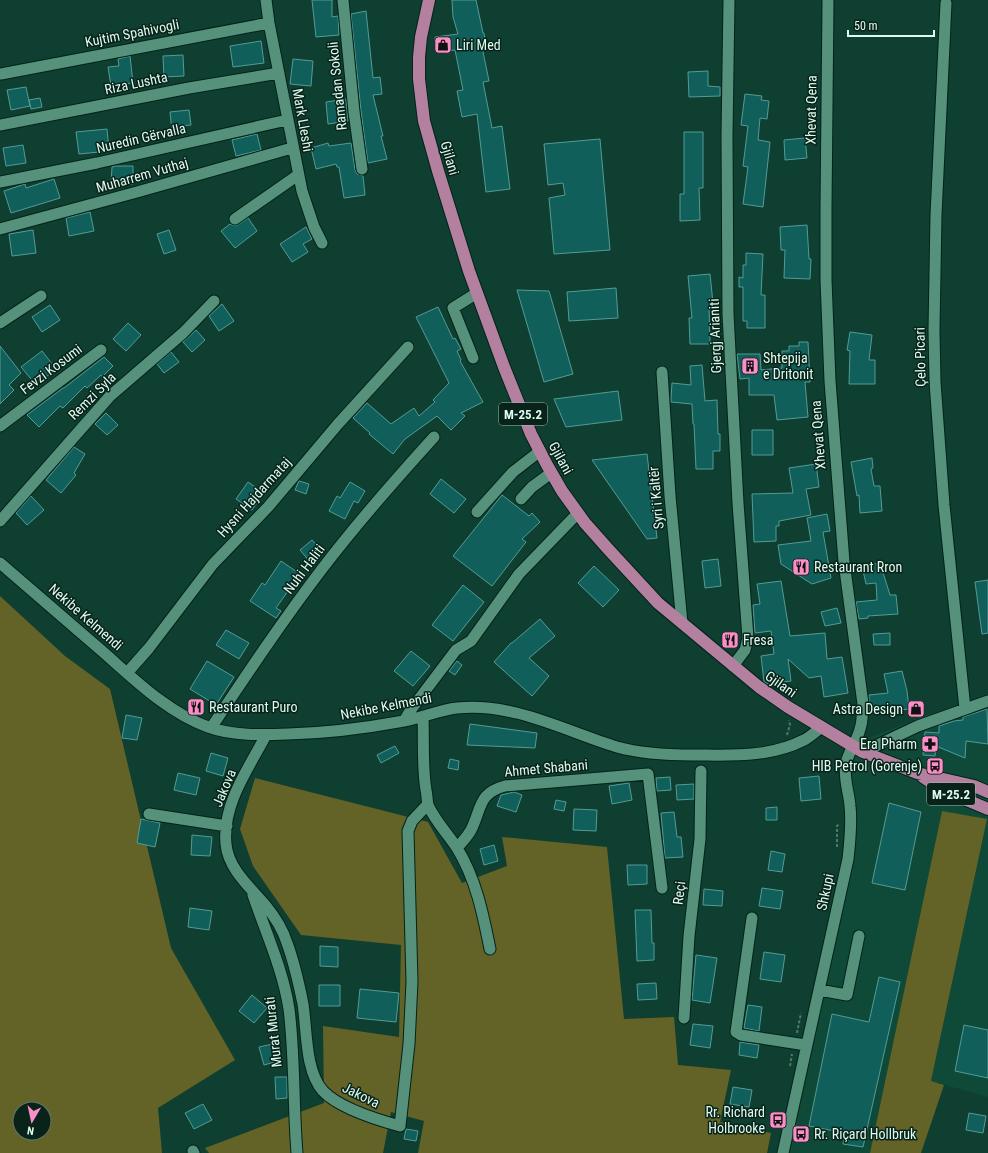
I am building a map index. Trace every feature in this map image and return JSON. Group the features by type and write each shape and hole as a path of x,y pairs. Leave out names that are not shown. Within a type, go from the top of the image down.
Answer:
{"main road":[{"name":"Gjilani","path":"429,0 419,57 420,100 424,121 438,171 477,293 518,405 540,451 562,491 578,513 614,556 658,603 758,687 788,708 863,752 917,773 974,786 988,792"},
{"name":"Gjilani","path":"917,773 943,790 988,809"}],"street":[{"name":"Mark Lleshi","path":"266,0 298,175 308,212 322,243"},
{"name":"Ramadan Sokoli","path":"343,0 354,112 362,169"},
{"name":"Gjergj Arianiti","path":"729,0 727,136 728,314 738,503 748,638 745,650 733,666"},
{"name":"Xhevat Qena","path":"828,0 826,280 830,381 844,562 862,704 860,729 852,745"},
{"name":"Çelo Picari","path":"946,3 937,208 934,330 935,382 944,506 965,709"},
{"name":"Kujtim Spahivogli","path":"1,74 269,23"},
{"name":"Riza Lushta","path":"0,125 189,88 279,73"},
{"name":"Nuredin Gërvalla","path":"0,182 105,162 287,120"},
{"name":"Muharrem Vuthaj","path":"0,229 292,148"},
{"path":"235,219 298,175"},
{"path":"473,358 453,308 477,293"},
{"path":"0,323 42,296"},
{"name":"Remzi Syla","path":"0,521 110,396 183,333 214,301"},
{"name":"Hysni Hajdarmataj","path":"127,673 149,648 213,564 268,507 338,424 408,347"},
{"name":"Fevzi Kosumi","path":"0,426 101,350"},
{"name":"Syri i Kaltër","path":"662,372 670,496 682,622"},
{"name":"Nuhi Haliti","path":"211,728 263,650 322,569 402,472 434,437"},
{"path":"477,512 513,472 540,451"},
{"path":"521,499 532,486 552,473"},
{"path":"404,721 456,650 471,641 519,574 578,513"},
{"name":"Nekibe Kelmendi","path":"0,563 155,696 176,711 211,728 245,734 266,735 318,733 404,721 457,708 503,710 545,722 619,748 667,755 744,756 790,746 805,739 822,727"},
{"path":"863,752 918,726 988,701"},
{"path":"423,717 423,772 428,804 457,848 470,874 482,906 490,949"},
{"name":"Jakova","path":"266,735 231,805 227,826 226,845 230,860 237,872 279,925 287,941 303,1003 311,1064 319,1085 323,1091 335,1100 377,1120 400,1126 409,1044 412,982 408,831 412,821 428,804"},
{"name":"Shkupi","path":"782,1153 846,866 850,841 850,806 846,764 852,745"},
{"name":"Reçi","path":"684,1018 689,936 700,839 701,771"},
{"name":"Ahmet Shabani","path":"457,848 471,830 481,802 487,793 495,788 648,774 662,888"},
{"path":"148,814 227,826"},
{"name":"Murat Murati","path":"252,890 266,933 274,950 288,1009 297,1153"},
{"path":"752,918 736,1032 741,1035 806,1045"},
{"path":"819,990 847,995 859,936"}],"path":[{"path":"786,737 790,725 787,717"}],"shaded area":[{"path":"0,596 65,656 110,689 171,948 235,1060 158,1108 162,1153 0,1153"},
{"path":"988,698 988,1097 931,1081 987,820 942,811 870,1153 783,1153 848,859 846,764 856,743 926,715"},
{"path":"255,778 428,822 462,883 507,866 502,837 607,847 624,1019 674,1017 678,1065 731,1070 720,1122 771,1133 767,1153 418,1153 424,1121 391,1112 383,1153 209,1153 205,1148 324,1103 323,1026 399,1037 401,945 301,935 253,866 240,829"},
{"path":"942,811 987,819 931,1081 944,1085 921,1153 870,1153"}],"building":[{"path":"312,0 332,0 332,17 338,16 339,35 316,37"},
{"path":"452,0 476,0 484,33 486,47 482,47 489,81 483,82 492,128 502,126 510,189 486,192 477,114 462,117 457,91 463,90 455,50 436,52 435,37 458,34 453,17"},
{"path":"366,11 373,78 380,77 382,94 373,95 387,159 368,163 351,14"},
{"path":"261,41 264,63 233,67 230,46"},
{"path":"183,55 184,76 164,77 163,56"},
{"path":"130,56 133,83 111,86 108,67 119,66 118,59"},
{"path":"293,59 313,61 311,86 290,84"},
{"path":"708,71 708,86 720,87 720,96 689,97 688,72"},
{"path":"26,87 30,106 11,110 7,90"},
{"path":"745,94 762,96 761,100 769,101 767,119 760,118 758,140 770,142 763,207 743,204 748,167 743,166 748,126 741,125"},
{"path":"40,98 42,107 31,109 29,100"},
{"path":"346,99 348,121 328,124 326,102"},
{"path":"189,110 191,125 181,126 182,130 172,131 170,112"},
{"path":"107,129 109,151 79,154 76,132"},
{"path":"684,132 703,132 703,188 699,188 700,220 680,221 680,194 684,194"},
{"path":"257,134 261,150 236,156 232,140"},
{"path":"805,138 807,158 785,160 784,140"},
{"path":"600,139 610,250 554,254 549,198 565,195 563,183 548,185 544,144"},
{"path":"328,143 329,146 351,143 355,170 357,174 363,176 365,195 344,198 339,167 337,167 336,164 316,169 311,148"},
{"path":"23,145 26,163 6,166 3,148"},
{"path":"133,166 133,184 111,184 112,167"},
{"path":"54,179 60,198 11,213 4,191 25,184 26,188"},
{"path":"90,212 94,231 69,236 66,218"},
{"path":"248,218 257,231 235,248 221,231 230,224 236,226"},
{"path":"807,225 809,259 811,259 810,279 784,278 785,250 781,250 780,227"},
{"path":"306,227 312,239 303,244 308,252 292,262 280,244"},
{"path":"33,230 36,253 12,256 9,234"},
{"path":"169,230 176,250 164,254 157,234"},
{"path":"746,253 763,254 761,295 765,295 765,328 747,328 747,321 743,321 743,287 739,287 739,277 743,278 743,265 746,265"},
{"path":"710,274 713,303 709,304 710,344 690,344 689,318 692,318 688,276"},
{"path":"616,288 618,318 569,321 567,292"},
{"path":"517,290 549,291 573,374 544,382"},
{"path":"222,304 234,321 219,331 209,316"},
{"path":"50,305 60,320 42,332 32,317"},
{"path":"438,307 453,339 455,338 461,349 457,351 461,360 460,361 483,402 461,413 465,416 451,430 437,416 405,439 393,454 353,418 367,403 391,424 414,408 419,416 435,402 433,400 449,383 416,317"},
{"path":"128,323 141,335 126,351 113,339"},
{"path":"196,330 205,340 192,352 183,342"},
{"path":"850,332 872,335 869,360 875,360 875,384 849,384 850,351 847,350"},
{"path":"799,342 808,342 810,382 805,382 808,417 777,420 774,395 749,395 749,378 740,379 737,354 760,354 761,370 782,368 782,351 789,351 789,346 799,346"},
{"path":"0,346 21,373 9,385 14,390 0,404"},
{"path":"42,351 56,369 36,385 21,367"},
{"path":"171,352 179,362 164,373 157,364"},
{"path":"104,357 113,366 102,377 101,375 87,388 85,386 63,408 60,406 39,427 27,415 64,388"},
{"path":"702,365 705,401 717,400 720,451 713,451 713,469 696,469 692,404 671,402 672,383 691,385 690,366"},
{"path":"618,391 622,420 566,427 554,399"},
{"path":"106,413 118,425 107,435 95,424"},
{"path":"752,430 773,430 773,455 752,455"},
{"path":"74,447 85,454 74,473 76,475 61,493 46,480"},
{"path":"647,454 657,538 647,539 592,460"},
{"path":"872,458 873,468 871,469 874,486 880,486 882,511 860,513 859,495 857,496 851,462"},
{"path":"816,464 819,487 806,489 811,515 779,521 779,526 776,526 776,541 754,542 752,494 793,493 789,468"},
{"path":"441,479 466,499 454,513 430,494"},
{"path":"299,481 309,484 306,494 295,490"},
{"path":"248,482 264,493 252,510 236,499"},
{"path":"350,482 365,491 358,503 354,501 345,519 329,511 337,496 340,498"},
{"path":"502,495 529,516 532,513 540,522 522,539 526,542 492,586 453,556"},
{"path":"31,496 44,510 27,525 16,513"},
{"path":"827,514 830,531 823,532 831,578 812,584 781,564 778,545 811,541 807,518"},
{"path":"312,540 323,552 311,563 300,550"},
{"path":"718,559 721,586 705,588 702,561"},
{"path":"281,561 300,574 276,608 281,611 276,618 250,601 262,583 265,585"},
{"path":"880,563 890,595 896,595 898,614 868,616 868,618 859,619 856,602 877,600 876,583 866,584 862,566"},
{"path":"594,566 619,590 603,607 578,583"},
{"path":"988,580 988,633 982,634 975,582"},
{"path":"781,581 790,636 825,633 827,659 842,657 848,693 824,697 821,676 809,678 788,659 791,681 768,684 764,682 761,656 774,654 771,631 755,633 753,605 760,604 757,584"},
{"path":"463,585 484,602 453,641 432,625"},
{"path":"837,608 841,623 825,626 821,612"},
{"path":"540,619 555,636 529,658 549,676 532,696 494,662 511,643"},
{"path":"226,630 249,643 239,659 216,645"},
{"path":"890,633 890,645 874,645 873,634"},
{"path":"411,651 430,666 413,686 394,671"},
{"path":"207,661 234,677 216,705 190,689"},
{"path":"457,661 462,665 455,675 449,671"},
{"path":"902,671 907,691 909,709 869,713 869,695 888,693 884,674"},
{"path":"987,709 988,744 966,741 965,758 936,746 935,756 923,755 925,732 939,733 939,726 954,721 963,720 963,717"},
{"path":"126,715 142,718 137,740 122,738"},
{"path":"470,724 537,733 535,748 467,745"},
{"path":"395,746 399,753 381,763 377,755"},
{"path":"211,753 228,758 223,776 206,771"},
{"path":"450,759 459,761 458,770 448,768"},
{"path":"178,773 200,778 196,795 174,790"},
{"path":"819,776 821,799 801,801 799,778"},
{"path":"670,777 671,790 657,791 656,778"},
{"path":"629,783 632,800 612,804 609,786"},
{"path":"694,784 694,799 677,800 676,785"},
{"path":"514,792 522,795 516,812 497,806 501,795"},
{"path":"556,800 566,802 564,811 554,809"},
{"path":"889,803 921,812 905,890 872,883"},
{"path":"777,807 777,820 766,820 766,808"},
{"path":"574,809 597,810 596,831 573,830"},
{"path":"674,812 677,837 681,837 683,857 665,858 661,813"},
{"path":"141,819 160,823 155,847 137,843"},
{"path":"192,835 212,837 210,856 191,855"},
{"path":"494,845 498,861 484,865 480,849"},
{"path":"771,851 785,854 782,872 768,870"},
{"path":"627,865 647,865 647,884 628,885"},
{"path":"762,888 783,891 780,909 759,906"},
{"path":"704,889 723,891 722,906 703,905"},
{"path":"190,908 212,911 209,930 188,927"},
{"path":"635,910 651,910 654,960 637,961"},
{"path":"320,946 338,947 338,967 320,966"},
{"path":"764,952 785,955 781,982 760,979"},
{"path":"696,955 717,958 710,1003 692,1000"},
{"path":"879,977 900,982 863,1147 843,1144 845,1133 809,1126 832,1014 869,1022"},
{"path":"656,983 657,999 638,1000 637,984"},
{"path":"319,985 340,985 340,1006 319,1006"},
{"path":"360,989 399,993 396,1022 357,1018"},
{"path":"252,995 267,1008 254,1023 239,1011"},
{"path":"748,1005 762,1007 759,1031 744,1028"},
{"path":"693,1024 713,1026 710,1048 690,1045"},
{"path":"964,1025 988,1030 988,1078 955,1071"},
{"path":"740,1042 759,1045 757,1058 739,1055"},
{"path":"277,1043 282,1060 264,1065 259,1047"},
{"path":"275,1077 287,1077 287,1098 276,1099"},
{"path":"733,1087 752,1090 749,1107 730,1104"},
{"path":"203,1104 212,1120 194,1129 185,1113"},
{"path":"969,1113 986,1116 983,1133 966,1130"},
{"path":"406,1129 418,1131 416,1141 404,1139"}],"place":[{"name":"Liri Med","path":"443,45"},
{"name":"Shtepija e Dritonit","path":"750,366"},
{"name":"Restaurant Rron","path":"801,567"},
{"name":"Fresa","path":"730,640"},
{"name":"Restaurant Puro","path":"196,707"},
{"name":"Astra Design","path":"916,709"},
{"name":"Era Pharm","path":"930,744"},
{"name":"HIB Petrol (Gorenje)","path":"935,766"},
{"name":"Rr. Richard Holbrooke","path":"778,1120"},
{"name":"Rr. Riçard Hollbruk","path":"801,1134"}]}
